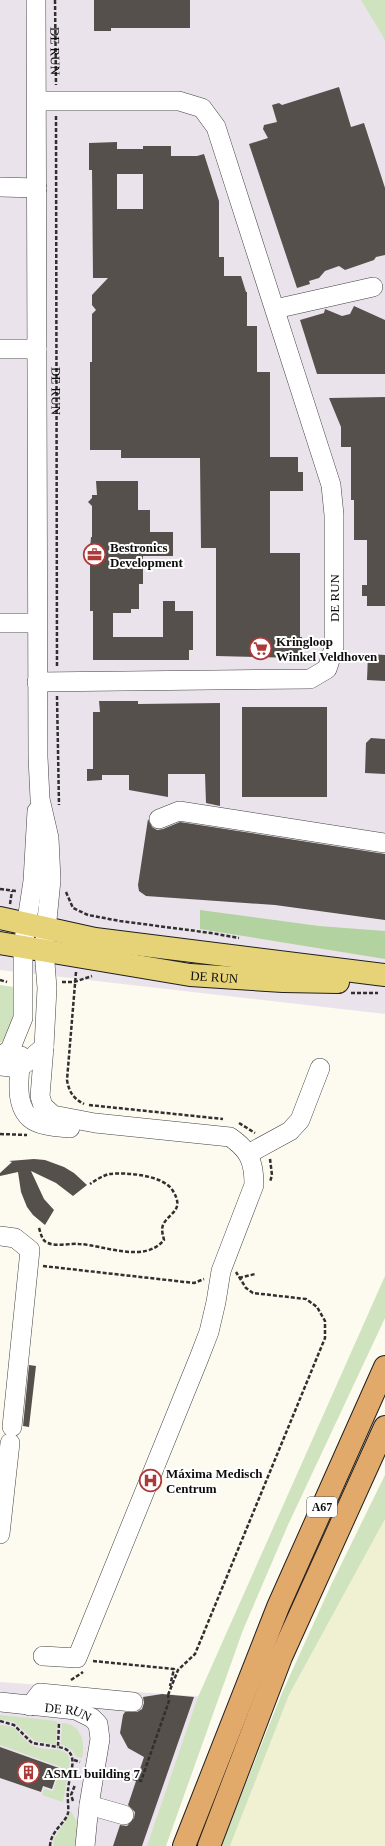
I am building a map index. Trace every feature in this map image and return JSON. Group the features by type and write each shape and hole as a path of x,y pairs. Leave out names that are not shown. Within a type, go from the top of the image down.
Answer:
{"highway":[{"name":"A67","path":"184,1846 278,1607 385,1367"},
{"name":"A67","path":"209,1846 282,1657 385,1427"}],"main road":[{"name":"DE RUN","path":"0,918 95,939 385,975"},
{"name":"DE RUN","path":"0,944 190,975 282,981 366,982 385,980"}],"street":[{"name":"DE RUN","path":"36,0 36,623 40,799 36,819 33,881 36,926 44,950 47,993 40,1096 43,1106 53,1115 95,1123 141,1128"},
{"name":"DE RUN","path":"37,101 179,102 202,108 216,127 331,485 334,515 334,648 327,669 310,679 38,682"},
{"path":"0,187 37,188"},
{"path":"275,310 381,284"},
{"path":"0,349 36,349"},
{"path":"0,623 36,623"},
{"path":"159,819 179,811 385,842"},
{"name":"DE RUN","path":"0,1056 10,1050 23,1018 23,947 36,926"},
{"path":"23,1018 20,1068 20,1104 27,1116 35,1122 46,1126 95,1131 141,1128 230,1137 243,1146 248,1154 254,1175 254,1185 224,1278 209,1332 77,1658 42,1656"},
{"path":"0,1066 20,1068 30,1061 44,1046"},
{"path":"248,1154 290,1131 300,1120 320,1068"},
{"path":"0,1236 15,1238 30,1250 0,1534"},
{"path":"30,1706 40,1693 133,1702"},
{"name":"DE RUN","path":"0,1702 76,1710 92,1718 98,1724 100,1739 89,1805 85,1846"},
{"path":"89,1805 124,1815"}],"path":[{"name":"DE RUN","path":"55,0 57,681 59,808"},
{"path":"65,887 73,908 88,915"},
{"path":"0,889 12,891"},
{"path":"74,982 67,1080 69,1092 76,1099 83,1104 229,1120"},
{"path":"235,1121 251,1128 265,1144 271,1163 272,1175 270,1184"},
{"path":"39,1228 43,1239 48,1243 79,1244 120,1252 151,1249 159,1246 164,1240 162,1232 163,1225 176,1211 177,1202 173,1190 163,1181 149,1176 109,1174 90,1184"},
{"path":"28,1265 194,1283 212,1277 240,1278 255,1274"},
{"path":"224,1278 240,1278"},
{"path":"168,1695 178,1670 195,1654 325,1338 324,1321 317,1307 306,1299 253,1293 246,1288 240,1278"},
{"path":"90,1660 174,1669 168,1695 169,1701 141,1781 136,1780"},
{"path":"58,1747 60,1717"},
{"path":"0,1721 14,1725 32,1743 64,1748 69,1752 74,1760 68,1790 68,1814 56,1829 50,1841 50,1846"}],"shaded area":[{"path":"0,0 369,0 385,33 385,1014 0,970"},
{"path":"0,1682 207,1697 154,1846 0,1846"}],"green space":[{"path":"361,0 385,0 385,40"},
{"path":"200,910 319,926 385,931 385,959 200,929"},
{"path":"0,985 14,987 14,1011 9,1036 0,1043"},
{"path":"385,1276 385,1318 288,1525 243,1630 166,1846 147,1846 198,1697"},
{"path":"385,1475 385,1519 289,1695 230,1846 221,1846 282,1693 332,1583"},
{"path":"385,1519 385,1846 230,1846 289,1695"},
{"path":"0,1715 57,1721 56,1745 35,1741 14,1722 0,1719"},
{"path":"62,1723 74,1726 81,1735 83,1746 82,1758 76,1757 72,1750 61,1744"},
{"path":"0,1725 12,1727 32,1746 61,1750 65,1752 70,1761 63,1802 42,1795 44,1789 53,1791 61,1767 0,1745"},
{"path":"71,1811 79,1826 78,1846 54,1846 53,1841"}],"building":[{"path":"94,0 190,0 190,28 111,28 111,31 94,31"},
{"path":"339,87 351,127 364,123 385,188 385,255 376,257 374,260 345,270 339,266 325,271 319,278 309,281 310,284 297,288 249,144 268,138 263,129 264,125 277,122 272,105 279,103 282,105"},
{"path":"117,142 117,149 143,149 143,146 171,146 171,156 197,156 204,154 219,201 219,257 224,257 224,276 241,276 247,292 247,326 257,326 257,372 270,372 270,457 298,457 298,472 303,472 303,491 270,491 270,553 300,553 300,637 302,637 302,658 216,656 216,548 201,548 200,458 121,458 121,450 90,450 90,362 92,362 92,314 96,310 92,305 92,295 108,278 93,278 92,170 89,170 89,143","holes":["117,174 143,174 143,209 117,209"]},
{"path":"354,306 385,320 385,374 317,374 300,320 324,313 325,309 342,316 350,314"},
{"path":"385,397 385,606 367,606 367,596 362,596 362,585 367,585 367,540 354,540 354,500 351,500 351,447 341,447 341,427 329,398"},
{"path":"96,481 138,481 138,510 150,510 150,532 173,532 173,556 143,556 143,584 139,584 139,609 131,609 131,613 113,613 113,637 163,637 163,601 175,601 175,611 193,611 193,650 189,650 189,660 93,660 93,611 90,611 92,506 88,502 92,498 92,495 97,495"},
{"path":"368,654 385,655 385,681 367,680"},
{"path":"99,701 138,701 138,704 220,703 220,806 206,803 205,774 168,774 168,797 129,790 129,775 102,775 102,780 87,781 87,769 93,769 93,712 100,712"},
{"path":"242,707 327,707 327,797 242,797"},
{"path":"371,738 385,739 385,774 365,773 366,743"},
{"path":"148,819 152,827 157,830 180,822 385,854 385,920 275,905 146,896 139,891 138,885"},
{"path":"34,1159 45,1160 64,1167 74,1173 87,1185 73,1196 56,1183 31,1171 44,1199 54,1210 45,1225 33,1215 27,1207 21,1192 18,1172 0,1176 0,1173 12,1162 9,1161"},
{"path":"29,1365 36,1366 29,1427 23,1426"},
{"path":"162,1694 194,1697 142,1846 113,1846 120,1825 127,1826 134,1818 135,1812 128,1805 144,1757 128,1748 120,1733 123,1715 125,1712 137,1712 142,1709 144,1703 143,1697"},
{"name":"ASML building 7","path":"0,1747 59,1768 52,1789 43,1786 41,1792 0,1778"}],"place":[{"name":"Bestronics Development","path":"95,554"},
{"name":"Kringloop Winkel Veldhoven","path":"261,648"},
{"name":"Máxima Medisch Centrum","path":"150,1480"},
{"name":"ASML building 7","path":"29,1773"}]}
